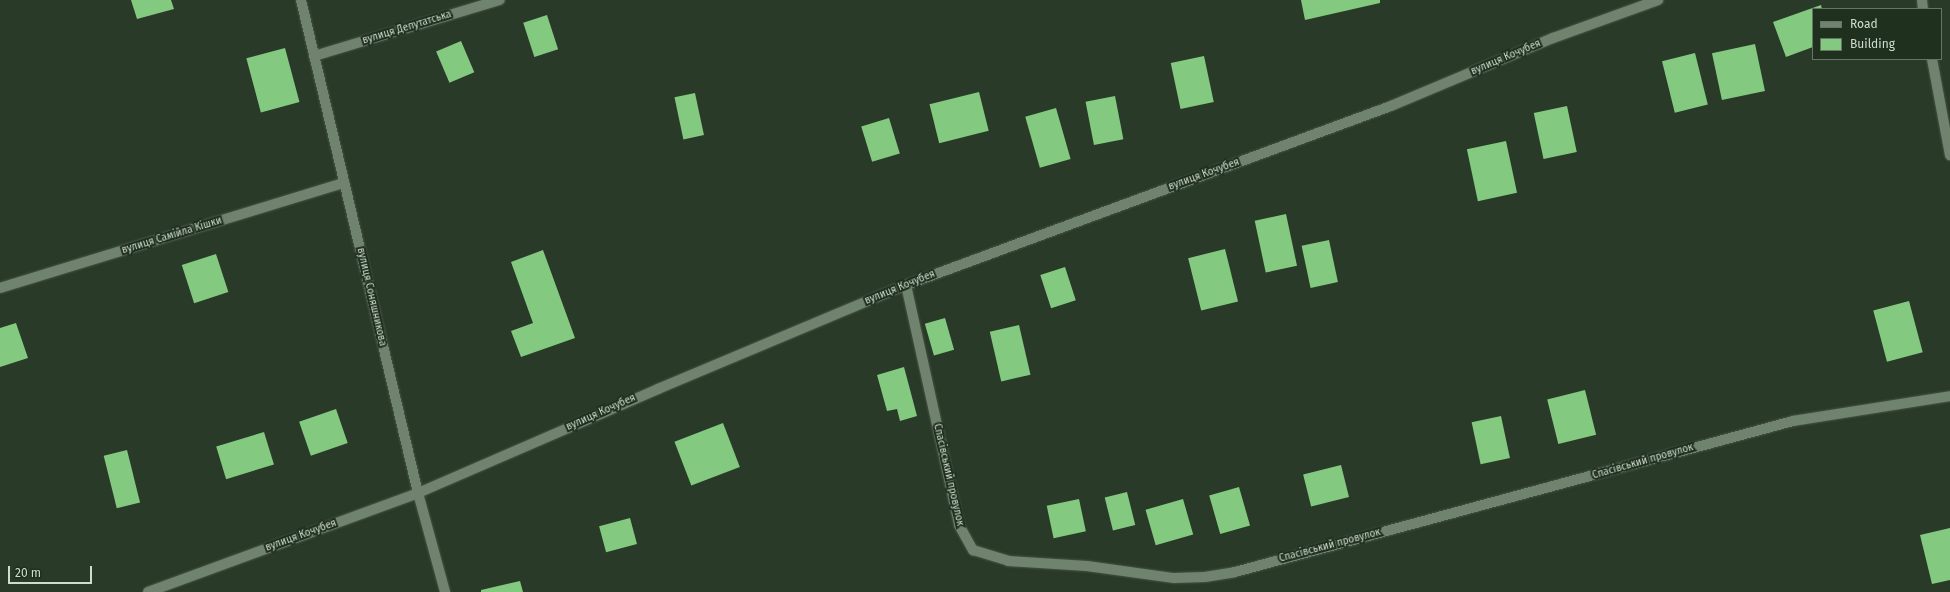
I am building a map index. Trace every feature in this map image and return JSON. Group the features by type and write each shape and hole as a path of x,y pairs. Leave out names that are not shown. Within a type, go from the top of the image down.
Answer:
{"street":[{"name":"вулиця Соняшникова","path":"301,0 418,493 445,592"},
{"name":"вулиця Депутатська","path":"314,56 500,0"},
{"name":"вулиця Кочубея","path":"148,592 418,493 658,388 906,285 1391,106 1553,38 1658,0"},
{"path":"1932,60 1950,155"},
{"name":"вулиця Самійла Кішки","path":"0,288 344,183"},
{"name":"Спасівський провулок","path":"906,285 959,525 973,550 1008,561 1088,566 1174,578 1205,577 1235,572 1793,421 1950,396"}],"building":[{"path":"131,0 171,0 174,9 137,19"},
{"path":"1301,0 1380,0 1380,3 1305,20"},
{"path":"1821,5 1822,8 1813,8"},
{"path":"1812,8 1812,47 1786,57 1773,22"},
{"path":"547,15 558,49 534,57 523,23"},
{"path":"461,41 474,72 449,83 436,52"},
{"path":"1755,44 1765,91 1722,100 1712,53"},
{"path":"285,48 299,102 261,112 246,58"},
{"path":"1695,53 1708,104 1675,113 1662,61"},
{"path":"1204,56 1214,102 1181,109 1171,63"},
{"path":"979,92 989,131 939,143 930,104"},
{"path":"695,93 704,135 683,139 674,97"},
{"path":"1115,96 1123,139 1094,145 1086,102"},
{"path":"1567,106 1577,152 1544,159 1534,113"},
{"path":"1056,108 1071,159 1040,168 1025,117"},
{"path":"889,118 900,153 872,162 861,126"},
{"path":"1506,141 1517,193 1478,201 1467,149"},
{"path":"1286,214 1297,266 1266,272 1255,221"},
{"path":"1329,240 1338,282 1311,288 1302,246"},
{"path":"1225,249 1238,301 1201,311 1188,258"},
{"path":"543,250 575,338 521,357 511,331 533,323 511,262"},
{"path":"216,254 228,292 194,303 182,265"},
{"path":"1065,267 1076,300 1051,308 1040,275"},
{"path":"1909,301 1923,352 1887,362 1873,311"},
{"path":"945,318 954,350 934,356 925,324"},
{"path":"16,323 28,358 0,367 0,328"},
{"path":"1019,325 1030,375 1001,381 990,332"},
{"path":"904,367 917,416 900,421 897,409 887,411 877,375"},
{"path":"1585,390 1596,435 1558,444 1547,399"},
{"path":"336,409 348,443 311,456 299,422"},
{"path":"1501,416 1510,458 1481,464 1472,422"},
{"path":"723,423 740,467 691,486 674,442"},
{"path":"264,432 274,465 226,479 216,447"},
{"path":"127,450 140,502 117,508 104,456"},
{"path":"1341,465 1349,497 1311,506 1303,474"},
{"path":"1239,487 1250,525 1220,534 1209,496"},
{"path":"1127,492 1135,525 1113,531 1105,498"},
{"path":"1079,499 1086,531 1054,538 1047,506"},
{"path":"1183,499 1193,535 1156,545 1146,510"},
{"path":"630,518 637,544 606,552 599,526"},
{"path":"1950,528 1950,580 1932,584 1920,535"},
{"path":"520,581 523,592 481,592 481,590"}]}
